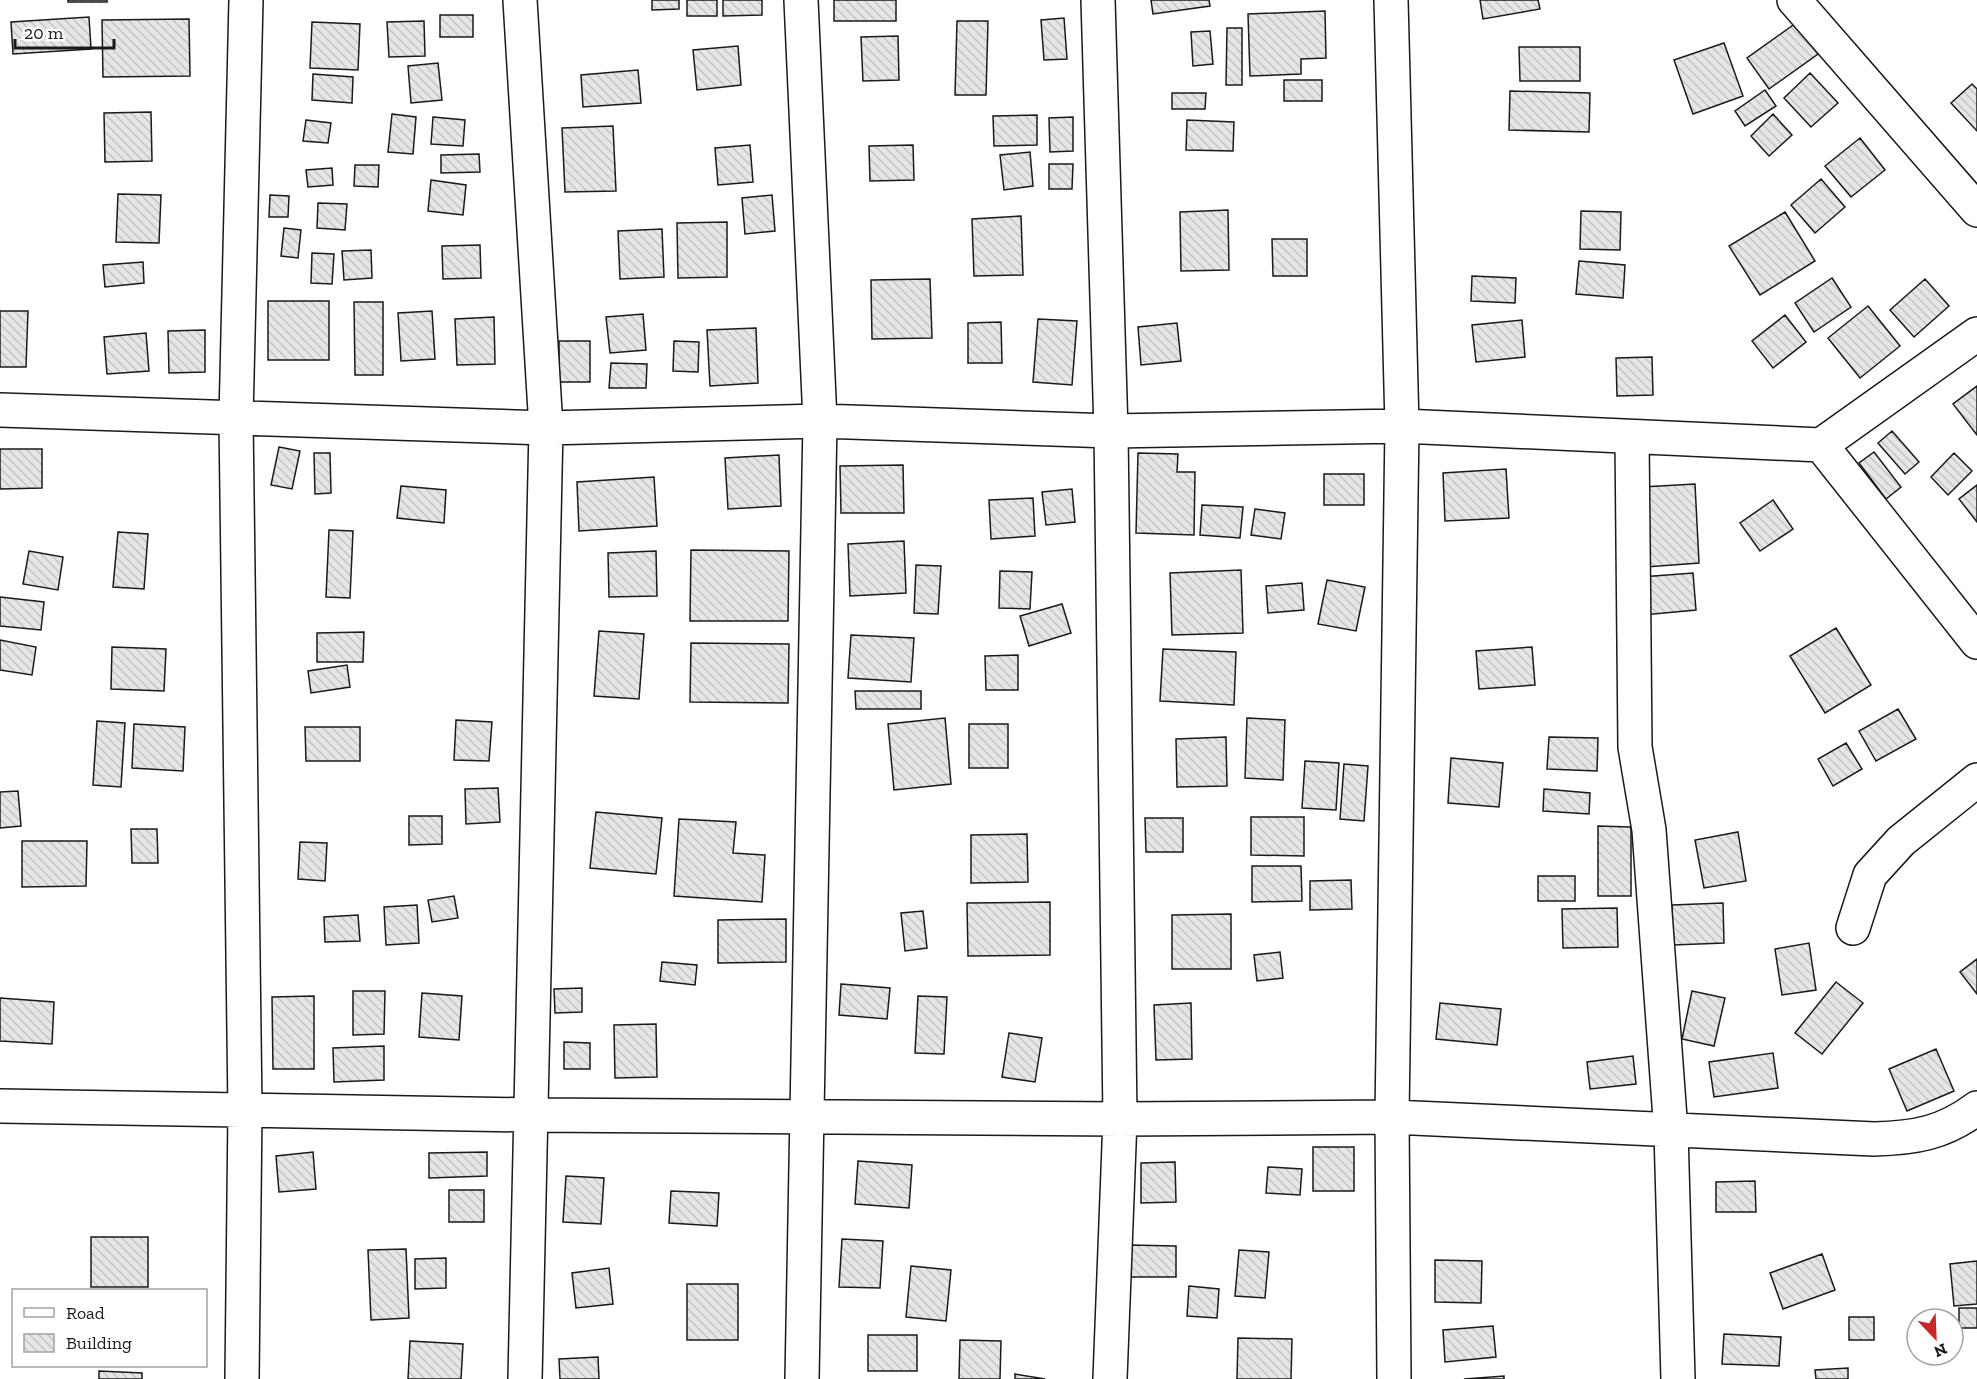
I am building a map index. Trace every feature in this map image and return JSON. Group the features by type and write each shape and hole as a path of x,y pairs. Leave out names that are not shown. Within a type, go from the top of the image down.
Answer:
{"street":[{"path":"242,1379 245,1110 236,418 246,0"},
{"path":"520,0 546,428 525,1379"},
{"path":"801,0 820,421 802,1379"},
{"path":"1098,0 1112,431 1120,1119 1110,1379"},
{"path":"1391,0 1402,426 1392,1117 1394,1379"},
{"path":"1794,0 1977,210"},
{"path":"0,410 546,428 820,421 1112,431 1402,426 1821,445 1977,334"},
{"path":"1632,437 1635,747 1649,830 1671,1132 1678,1379"},
{"path":"1821,445 1977,642"},
{"path":"1853,928 1870,875 1901,841 1977,780"},
{"path":"0,1106 807,1117 1120,1119 1392,1117 1874,1140 1914,1138 1960,1121 1977,1108"}],"building":[{"path":"68,0 107,0 107,2 68,2"},
{"path":"652,0 679,0 679,9 652,10"},
{"path":"687,0 717,0 717,16 687,16"},
{"path":"723,0 762,0 762,15 723,16"},
{"path":"834,0 896,0 896,21 834,21"},
{"path":"1151,0 1209,0 1210,6 1153,14"},
{"path":"1480,0 1538,0 1540,9 1483,19"},
{"path":"1325,11 1326,58 1301,59 1301,74 1250,76 1248,14"},
{"path":"440,15 473,15 473,37 440,37"},
{"path":"89,17 91,49 13,54 11,22"},
{"path":"1064,18 1067,59 1044,60 1041,20"},
{"path":"189,19 190,76 103,77 102,20"},
{"path":"424,21 425,56 389,57 387,22"},
{"path":"957,21 988,21 986,95 955,95"},
{"path":"312,22 360,24 358,70 310,68"},
{"path":"1796,23 1818,54 1769,89 1747,58"},
{"path":"1227,28 1242,28 1242,85 1226,85"},
{"path":"1210,31 1213,64 1193,66 1191,32"},
{"path":"898,36 899,80 863,81 861,37"},
{"path":"1724,43 1743,96 1693,114 1674,60"},
{"path":"738,46 741,85 697,90 693,50"},
{"path":"1519,47 1580,47 1580,81 1520,81"},
{"path":"438,63 442,100 411,103 408,66"},
{"path":"638,70 641,103 583,107 581,75"},
{"path":"1810,73 1838,103 1811,127 1784,98"},
{"path":"313,74 353,77 352,103 312,100"},
{"path":"1284,80 1322,80 1322,101 1284,101"},
{"path":"1972,84 1977,89 1977,131 1951,103"},
{"path":"1765,90 1776,106 1745,126 1735,111"},
{"path":"1510,91 1590,93 1589,132 1509,130"},
{"path":"1172,93 1206,93 1205,109 1172,109"},
{"path":"151,112 152,161 105,162 104,113"},
{"path":"392,114 416,117 413,154 388,152"},
{"path":"1773,114 1792,135 1769,156 1751,136"},
{"path":"1037,115 1037,145 994,146 993,116"},
{"path":"433,117 465,120 463,146 431,144"},
{"path":"1073,117 1073,151 1050,152 1049,118"},
{"path":"306,120 331,123 328,143 303,141"},
{"path":"1187,120 1234,122 1233,151 1186,150"},
{"path":"613,126 616,191 565,192 562,128"},
{"path":"1860,138 1885,170 1851,197 1825,166"},
{"path":"750,145 753,182 718,185 715,148"},
{"path":"913,145 914,180 870,181 869,146"},
{"path":"1030,152 1033,186 1004,190 1000,155"},
{"path":"479,154 480,172 441,173 441,155"},
{"path":"1049,164 1073,164 1072,189 1049,189"},
{"path":"355,165 379,165 378,187 354,186"},
{"path":"332,168 333,185 308,187 306,170"},
{"path":"1821,179 1845,207 1815,233 1791,205"},
{"path":"431,180 466,185 463,215 428,211"},
{"path":"118,194 161,195 159,243 116,242"},
{"path":"270,195 289,196 288,217 269,217"},
{"path":"772,195 775,231 745,234 742,198"},
{"path":"318,203 347,204 345,230 317,228"},
{"path":"1228,210 1229,270 1181,271 1180,212"},
{"path":"1581,211 1621,212 1620,250 1580,249"},
{"path":"1785,212 1815,261 1760,295 1729,246"},
{"path":"1021,216 1023,275 974,276 972,219"},
{"path":"727,222 727,277 678,278 677,223"},
{"path":"284,228 301,230 298,258 281,256"},
{"path":"662,229 664,277 620,279 618,231"},
{"path":"1272,239 1307,239 1307,276 1273,276"},
{"path":"480,245 481,278 443,279 442,246"},
{"path":"371,250 372,278 344,280 342,251"},
{"path":"312,253 334,254 332,284 311,283"},
{"path":"1579,261 1625,265 1623,298 1576,294"},
{"path":"143,262 144,283 105,287 103,265"},
{"path":"1472,276 1516,278 1515,303 1471,301"},
{"path":"1832,278 1851,307 1814,332 1795,303"},
{"path":"930,279 932,338 872,339 871,280"},
{"path":"1925,279 1949,306 1914,337 1890,310"},
{"path":"268,301 329,301 329,360 268,360"},
{"path":"354,302 383,302 383,375 355,375"},
{"path":"1868,306 1900,346 1860,378 1828,338"},
{"path":"0,311 28,311 26,367 0,367"},
{"path":"432,311 435,359 401,361 398,313"},
{"path":"643,314 646,350 610,353 606,317"},
{"path":"1785,315 1806,342 1773,368 1752,341"},
{"path":"494,317 495,364 457,365 455,319"},
{"path":"1038,319 1077,321 1072,385 1033,382"},
{"path":"1522,320 1525,357 1476,362 1472,325"},
{"path":"1001,322 1002,363 968,363 968,323"},
{"path":"1177,323 1181,361 1141,365 1138,327"},
{"path":"756,328 758,383 710,386 707,330"},
{"path":"205,330 205,372 169,373 168,331"},
{"path":"146,333 149,371 107,374 104,337"},
{"path":"559,341 590,341 590,382 559,382"},
{"path":"674,341 699,342 698,372 673,371"},
{"path":"1652,357 1653,395 1617,396 1616,358"},
{"path":"611,363 647,364 646,388 609,388"},
{"path":"1977,386 1977,435 1953,404"},
{"path":"1892,431 1919,462 1905,474 1878,443"},
{"path":"279,447 300,451 292,489 271,485"},
{"path":"0,449 42,449 42,488 0,489"},
{"path":"1874,452 1901,487 1886,499 1859,463"},
{"path":"314,453 330,453 331,493 315,494"},
{"path":"1138,453 1178,454 1177,472 1195,472 1194,535 1136,533"},
{"path":"1954,453 1972,471 1948,495 1931,477"},
{"path":"779,455 781,506 728,509 725,458"},
{"path":"903,465 904,513 841,513 840,466"},
{"path":"1506,469 1509,518 1445,521 1443,473"},
{"path":"1324,474 1364,474 1364,505 1324,505"},
{"path":"654,477 657,526 579,531 577,482"},
{"path":"1695,484 1699,563 1646,567 1642,487"},
{"path":"1977,485 1977,522 1959,499"},
{"path":"401,486 446,490 444,523 397,518"},
{"path":"1072,489 1075,522 1046,525 1042,492"},
{"path":"1033,498 1035,536 991,539 989,500"},
{"path":"1773,500 1793,529 1760,551 1740,523"},
{"path":"1202,505 1243,507 1240,538 1200,535"},
{"path":"1255,509 1285,513 1281,539 1251,535"},
{"path":"329,530 353,531 350,598 326,597"},
{"path":"118,532 148,534 144,589 113,587"},
{"path":"904,541 906,593 850,596 848,544"},
{"path":"691,550 789,551 788,621 690,621"},
{"path":"29,551 63,557 58,590 23,584"},
{"path":"656,551 657,596 609,597 608,553"},
{"path":"916,565 941,566 938,614 914,613"},
{"path":"1241,570 1243,633 1172,635 1170,573"},
{"path":"1000,571 1032,572 1030,609 999,608"},
{"path":"1693,573 1696,610 1643,615 1641,577"},
{"path":"1327,580 1365,587 1356,631 1318,624"},
{"path":"1302,583 1304,610 1268,613 1266,586"},
{"path":"0,597 44,602 41,630 0,626"},
{"path":"1062,604 1071,633 1029,646 1020,616"},
{"path":"1836,628 1871,685 1825,713 1790,656"},
{"path":"599,631 644,634 639,699 594,696"},
{"path":"364,632 363,662 317,662 317,633"},
{"path":"851,635 914,638 911,682 848,678"},
{"path":"0,640 36,647 32,675 0,670"},
{"path":"691,643 789,644 788,703 690,702"},
{"path":"112,647 166,649 164,691 111,689"},
{"path":"1532,647 1535,685 1479,689 1476,651"},
{"path":"1163,649 1236,652 1234,705 1160,701"},
{"path":"1018,655 1018,690 986,690 985,656"},
{"path":"347,665 350,687 311,693 308,671"},
{"path":"855,691 921,691 921,709 856,709"},
{"path":"1898,709 1916,739 1876,761 1859,731"},
{"path":"945,718 951,784 894,790 888,724"},
{"path":"1247,718 1285,720 1283,780 1245,778"},
{"path":"456,720 492,722 489,761 454,760"},
{"path":"97,721 125,723 121,787 93,785"},
{"path":"134,724 185,727 183,771 132,768"},
{"path":"969,724 1008,724 1008,768 969,768"},
{"path":"305,727 360,727 360,761 306,761"},
{"path":"1226,737 1227,786 1177,787 1176,739"},
{"path":"1549,737 1598,738 1597,771 1547,769"},
{"path":"1846,743 1862,769 1833,786 1818,759"},
{"path":"1451,758 1503,763 1499,807 1448,803"},
{"path":"1305,761 1339,763 1336,810 1302,808"},
{"path":"1344,764 1368,766 1364,821 1340,819"},
{"path":"498,788 500,822 466,824 465,789"},
{"path":"1544,789 1590,793 1589,814 1543,811"},
{"path":"18,791 21,826 0,828 0,792"},
{"path":"596,812 662,818 656,874 590,868"},
{"path":"409,816 442,816 442,844 409,845"},
{"path":"1251,817 1304,817 1304,856 1251,855"},
{"path":"1145,818 1183,818 1183,852 1146,852"},
{"path":"679,819 736,822 733,853 765,855 762,902 674,896"},
{"path":"1598,826 1631,827 1631,896 1598,896"},
{"path":"131,829 157,829 158,863 132,863"},
{"path":"1738,832 1746,881 1704,888 1695,840"},
{"path":"1027,834 1028,882 971,883 971,835"},
{"path":"22,841 87,841 86,886 22,887"},
{"path":"300,842 327,843 325,881 298,879"},
{"path":"1252,866 1301,866 1302,901 1252,902"},
{"path":"1538,876 1575,876 1575,901 1538,901"},
{"path":"1351,880 1352,909 1310,910 1310,881"},
{"path":"454,896 458,918 432,922 428,900"},
{"path":"1050,902 1050,955 968,956 967,903"},
{"path":"1723,903 1724,943 1673,945 1672,905"},
{"path":"417,905 419,943 386,945 384,907"},
{"path":"1617,908 1618,947 1563,948 1562,909"},
{"path":"923,911 927,948 905,951 901,913"},
{"path":"1231,914 1231,969 1172,969 1172,915"},
{"path":"358,915 360,941 325,942 324,917"},
{"path":"786,919 786,962 718,963 718,920"},
{"path":"1809,943 1816,990 1782,995 1775,949"},
{"path":"1280,952 1283,978 1257,981 1254,955"},
{"path":"1977,959 1977,994 1960,972"},
{"path":"662,962 697,965 695,985 660,981"},
{"path":"1836,982 1863,1003 1822,1054 1795,1033"},
{"path":"841,984 890,988 887,1019 839,1015"},
{"path":"582,988 582,1012 555,1013 554,989"},
{"path":"353,991 385,991 384,1034 353,1035"},
{"path":"1692,991 1725,998 1714,1046 1682,1039"},
{"path":"422,993 462,996 459,1040 419,1037"},
{"path":"314,996 314,1069 273,1069 272,997"},
{"path":"918,996 947,997 944,1054 915,1053"},
{"path":"0,998 54,1002 52,1044 0,1041"},
{"path":"1191,1003 1192,1059 1156,1060 1154,1005"},
{"path":"1440,1003 1501,1009 1497,1045 1436,1039"},
{"path":"656,1024 657,1077 615,1078 614,1025"},
{"path":"1009,1033 1042,1038 1035,1082 1002,1077"},
{"path":"564,1042 590,1043 590,1069 564,1069"},
{"path":"384,1046 384,1080 334,1082 333,1048"},
{"path":"1936,1049 1954,1091 1907,1111 1889,1069"},
{"path":"1773,1053 1778,1088 1714,1097 1709,1062"},
{"path":"1633,1056 1636,1084 1590,1089 1587,1062"},
{"path":"1313,1147 1354,1147 1354,1191 1313,1191"},
{"path":"313,1152 316,1189 279,1192 276,1156"},
{"path":"487,1152 487,1176 429,1178 429,1153"},
{"path":"858,1161 912,1165 909,1208 855,1204"},
{"path":"1175,1162 1176,1202 1141,1203 1141,1163"},
{"path":"1268,1167 1302,1169 1300,1195 1266,1193"},
{"path":"566,1176 604,1178 601,1224 563,1222"},
{"path":"1755,1181 1756,1212 1716,1212 1716,1182"},
{"path":"449,1190 484,1190 484,1222 449,1222"},
{"path":"671,1191 719,1193 717,1226 669,1223"},
{"path":"91,1237 148,1237 148,1287 91,1287"},
{"path":"842,1239 883,1241 880,1288 839,1287"},
{"path":"1129,1245 1176,1246 1176,1277 1129,1277"},
{"path":"406,1249 409,1318 371,1320 368,1250"},
{"path":"1239,1250 1269,1252 1265,1298 1235,1296"},
{"path":"1822,1254 1835,1290 1783,1309 1770,1273"},
{"path":"446,1258 446,1288 415,1289 415,1259"},
{"path":"1435,1260 1482,1261 1481,1303 1435,1302"},
{"path":"1977,1261 1977,1304 1954,1306 1950,1264"},
{"path":"911,1266 951,1270 946,1321 906,1317"},
{"path":"609,1268 613,1304 576,1308 572,1273"},
{"path":"687,1284 738,1284 738,1340 687,1340"},
{"path":"1189,1286 1219,1289 1217,1318 1187,1316"},
{"path":"1965,1308 1977,1308 1977,1328 1965,1328"},
{"path":"1849,1317 1874,1317 1874,1340 1849,1340"},
{"path":"1493,1326 1496,1357 1445,1362 1443,1330"},
{"path":"1724,1334 1781,1337 1779,1366 1722,1364"},
{"path":"868,1335 917,1335 917,1371 868,1371"},
{"path":"1238,1338 1292,1339 1291,1379 1237,1379"},
{"path":"960,1340 1001,1341 1000,1379 959,1379"},
{"path":"410,1341 463,1344 461,1379 408,1379"},
{"path":"598,1357 599,1379 560,1379 559,1359"},
{"path":"1848,1368 1848,1379 1816,1379 1815,1370"},
{"path":"99,1371 142,1373 142,1379 99,1379"},
{"path":"1015,1374 1045,1379 1015,1379"},
{"path":"1504,1376 1504,1379 1464,1379"}]}
